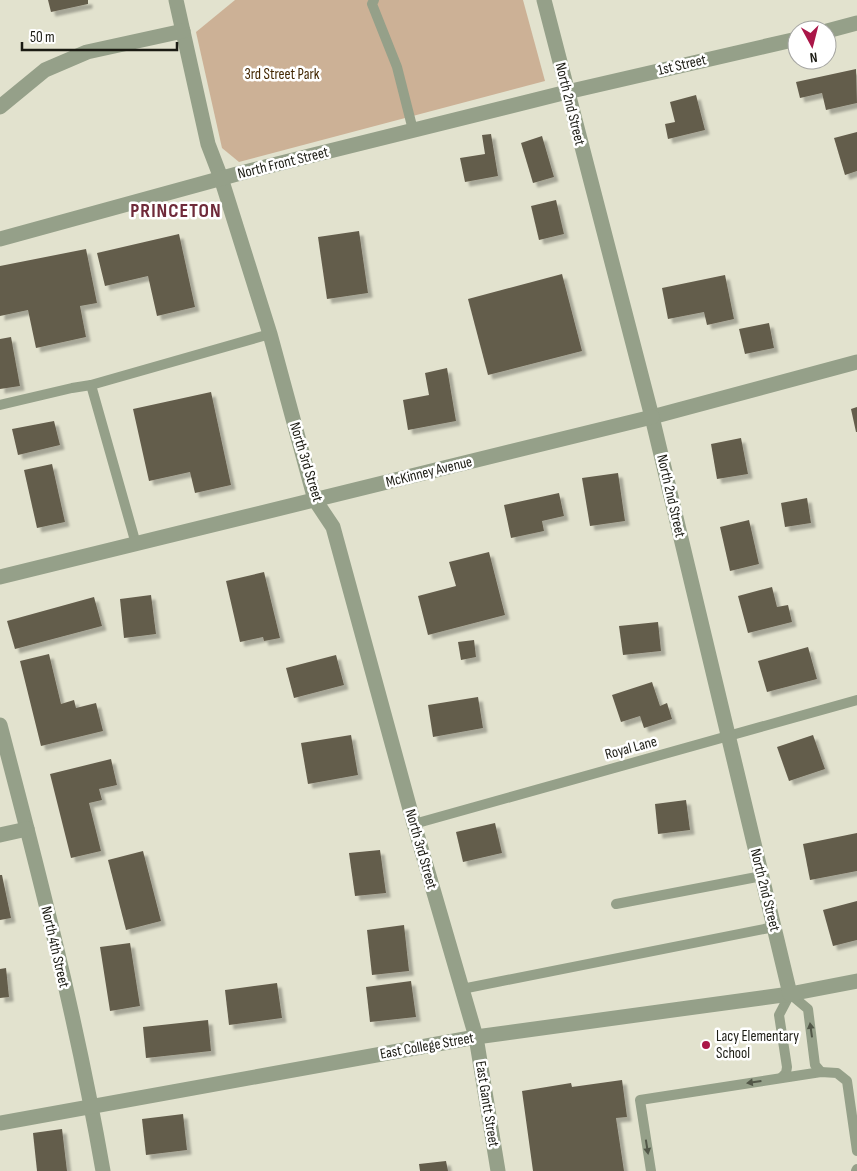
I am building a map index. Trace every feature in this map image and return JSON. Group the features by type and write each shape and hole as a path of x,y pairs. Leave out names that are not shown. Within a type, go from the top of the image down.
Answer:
{"street":[{"name":"North 3rd Street","path":"176,0 208,144 221,178 270,334 315,500 332,527 414,824 476,1037"},
{"name":"North 2nd Street","path":"544,0 652,417 790,994"},
{"path":"837,28 857,23"},
{"path":"0,107 45,70 87,52 183,31"},
{"name":"1st Street","path":"567,92 787,41"},
{"name":"North Front Street","path":"0,239 221,178 567,92"},
{"name":"McKinney Avenue","path":"0,576 652,417 857,362"},
{"name":"North 4th Street","path":"0,726 27,829 92,1106 103,1171"},
{"path":"0,835 27,829"},
{"name":"East College Street","path":"0,1123 476,1037 790,994 857,981"},
{"name":"East Gantt Street","path":"476,1037 498,1171"}],"lane":[{"path":"374,0 372,4 397,66 413,130"},
{"path":"0,405 91,385 270,334"},
{"path":"91,385 136,544"},
{"name":"Royal Lane","path":"414,824 857,700"},
{"path":"616,904 762,876"},
{"path":"462,989 774,928"},
{"path":"781,1078 786,1073 787,1067 779,1015 790,994 808,1009 815,1065 821,1072"},
{"path":"651,1171 640,1100 821,1072 836,1073 847,1081 857,1151"}],"green space":[{"name":"3rd Street Park","path":"235,0 523,0 545,81 239,162 222,148 196,32"}],"building":[{"path":"48,0 88,0 88,4 51,12"},
{"path":"856,69 857,103 826,110 822,93 800,98 796,82"},
{"path":"696,95 705,130 668,139 665,124 675,122 670,102"},
{"path":"857,132 857,171 845,175 834,138"},
{"path":"491,134 498,176 465,182 460,158 485,154 482,135"},
{"path":"542,136 554,177 533,183 521,143"},
{"path":"556,200 564,234 539,240 531,206"},
{"path":"359,231 368,293 327,299 318,237"},
{"path":"179,234 195,307 157,316 148,276 105,286 97,253"},
{"path":"86,249 97,303 80,306 86,337 36,348 28,310 0,316 0,266"},
{"path":"562,274 582,351 488,375 468,299"},
{"path":"725,275 734,319 707,325 704,312 668,319 662,288"},
{"path":"769,323 774,348 745,354 739,329"},
{"path":"11,337 20,386 0,389 0,339"},
{"path":"447,368 456,421 408,430 403,400 429,395 425,373"},
{"path":"211,392 231,485 195,493 190,472 149,481 133,409"},
{"path":"857,407 857,432 856,432 851,409"},
{"path":"54,421 60,445 18,455 12,429"},
{"path":"741,438 748,474 717,479 711,444"},
{"path":"52,464 65,522 37,528 24,470"},
{"path":"618,473 625,521 590,526 582,478"},
{"path":"559,493 564,516 542,521 544,531 511,538 504,505"},
{"path":"807,498 811,523 785,527 781,503"},
{"path":"749,520 759,564 730,571 720,527"},
{"path":"489,552 505,615 428,635 418,596 456,586 449,562"},
{"path":"264,572 280,638 264,641 263,637 240,642 226,581"},
{"path":"772,587 777,607 788,605 792,622 748,633 738,596"},
{"path":"151,595 156,634 124,638 120,599"},
{"path":"94,597 102,626 15,649 7,621"},
{"path":"658,622 661,651 623,655 619,626"},
{"path":"474,640 476,657 461,660 458,642"},
{"path":"808,647 817,679 767,692 758,661"},
{"path":"49,654 61,704 74,700 76,708 96,703 103,731 41,746 20,661"},
{"path":"336,655 344,685 294,698 286,668"},
{"path":"652,682 660,706 667,703 672,719 644,728 640,716 621,722 612,695"},
{"path":"478,697 483,728 433,737 428,705"},
{"path":"351,735 358,775 308,784 301,743"},
{"path":"813,735 825,769 789,781 777,747"},
{"path":"111,759 117,785 99,789 102,800 89,803 101,851 71,858 50,774"},
{"path":"686,800 690,830 658,834 655,804"},
{"path":"495,823 502,853 463,862 456,832"},
{"path":"857,833 857,871 810,880 803,844"},
{"path":"380,850 386,893 355,896 349,853"},
{"path":"143,851 161,921 126,930 108,860"},
{"path":"0,875 2,875 11,918 0,920"},
{"path":"857,901 857,940 833,946 823,910"},
{"path":"404,925 409,971 372,975 367,930"},
{"path":"130,943 140,1006 110,1011 100,947"},
{"path":"6,968 9,997 0,998 0,969"},
{"path":"411,981 416,1017 370,1022 366,987"},
{"path":"277,983 282,1018 229,1025 225,990"},
{"path":"208,1020 211,1051 146,1058 143,1027"},
{"path":"622,1080 627,1117 616,1118 624,1171 533,1171 522,1091 571,1083 572,1087"},
{"path":"183,1114 187,1150 146,1155 142,1119"},
{"path":"62,1129 67,1171 37,1171 33,1133"},
{"path":"446,1161 448,1171 420,1171 419,1164"}],"place":[{"name":"Lacy Elementary School","path":"706,1045"}],"district":[{"name":"PRINCETON","path":"176,211"}]}
